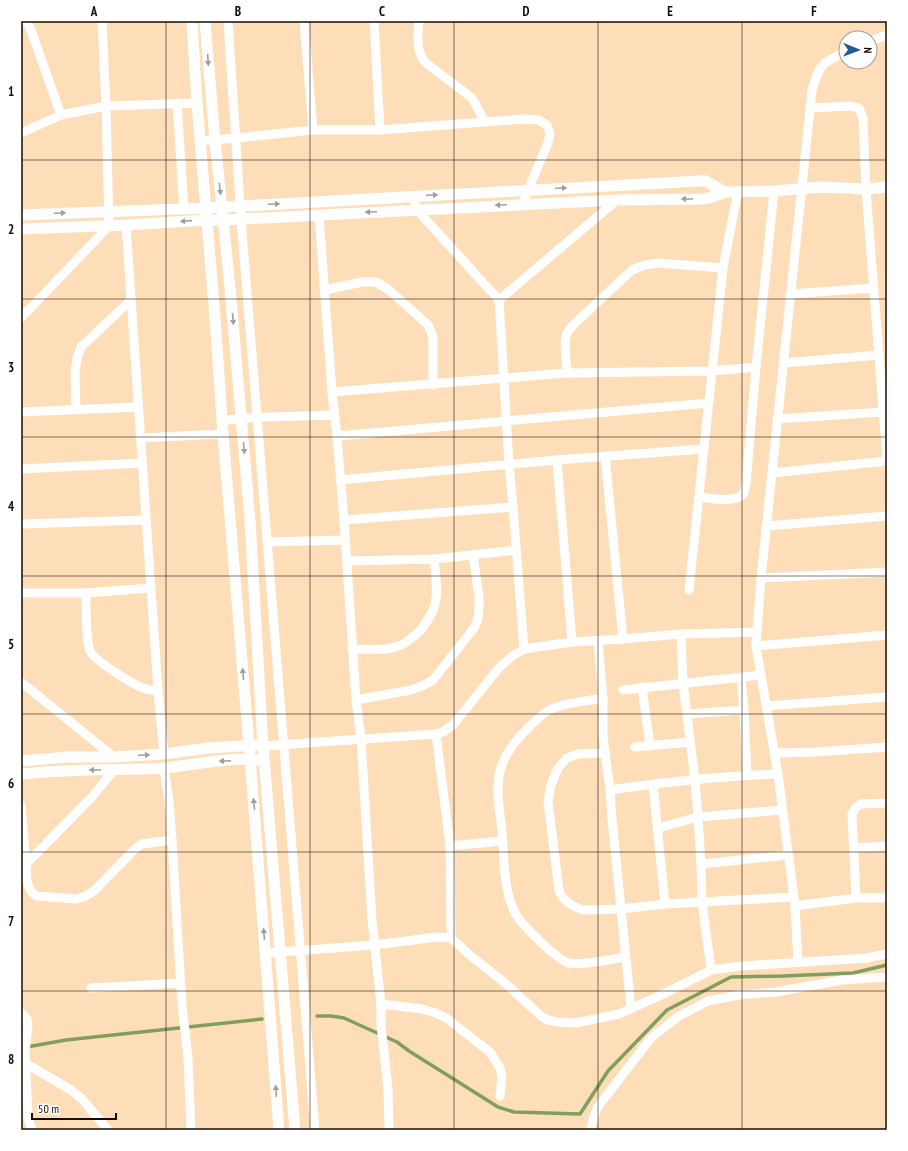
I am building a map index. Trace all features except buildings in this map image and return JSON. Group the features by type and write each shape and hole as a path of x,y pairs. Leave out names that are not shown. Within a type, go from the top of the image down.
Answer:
{"street":[{"path":"26,21 31,30 61,115"},
{"path":"31,30 36,21"},
{"path":"21,318 109,226 102,21"},
{"path":"192,21 197,103 279,1130"},
{"path":"205,21 242,418 250,520 264,760 295,1130"},
{"path":"228,21 240,206 314,1130"},
{"path":"304,21 313,130"},
{"path":"374,21 380,130"},
{"path":"419,21 418,46 421,57 426,63 472,98 485,122"},
{"path":"798,962 794,902 778,774 756,646 756,632 812,90 818,71 830,59 838,56"},
{"path":"177,103 184,209"},
{"path":"21,133 61,115 106,106 197,103"},
{"path":"772,473 887,460 866,189 863,118 859,108 851,106 810,108"},
{"path":"200,141 313,130 380,130 523,119 538,120 547,125 550,133 548,143 523,204"},
{"path":"21,215 206,208 700,181 706,181 725,192"},
{"path":"21,229 109,226 523,204 617,200 701,199 725,192 738,191 774,191 821,187 866,189 887,187"},
{"path":"689,590 723,268 738,191"},
{"path":"699,497 731,500 744,494 774,191"},
{"path":"413,196 417,210 499,300 509,464 524,649"},
{"path":"499,300 617,200"},
{"path":"319,214 332,392 338,436 340,480 346,540 356,700 361,739 374,945 381,1004 381,1025 388,1088 389,1130"},
{"path":"126,225 158,691 164,754"},
{"path":"567,373 564,344 566,334 572,326 632,270 645,265 658,263 723,268"},
{"path":"325,290 362,282 376,282 388,289 428,325 433,337 433,385"},
{"path":"790,294 874,288"},
{"path":"76,410 76,358 81,347 131,300"},
{"path":"783,363 879,355"},
{"path":"332,392 567,373 712,371 756,367"},
{"path":"338,436 709,403"},
{"path":"21,412 138,407"},
{"path":"778,418 883,412"},
{"path":"222,421 242,418 334,415"},
{"path":"140,438 223,434"},
{"path":"340,480 509,464 703,449"},
{"path":"605,456 623,639"},
{"path":"557,460 572,642"},
{"path":"21,468 142,463"},
{"path":"344,520 513,507"},
{"path":"766,526 887,516"},
{"path":"21,524 146,520"},
{"path":"267,542 346,540"},
{"path":"347,562 434,559 516,550"},
{"path":"356,700 411,690 433,680 474,628 478,619 480,608 473,555"},
{"path":"352,649 377,650 392,648 403,644 423,627 431,616 435,605 436,591 434,559"},
{"path":"761,578 887,572"},
{"path":"21,593 86,592 151,588"},
{"path":"86,592 88,642 90,651 98,660 133,684 158,691"},
{"path":"21,761 67,757 114,757 164,754 208,748 249,745 263,746 436,734 443,732 453,725 498,669 524,649 572,642 681,634 756,632"},
{"path":"681,634 683,683 698,817 702,902 711,970"},
{"path":"756,646 887,635"},
{"path":"598,641 605,752 631,1009"},
{"path":"623,690 761,675"},
{"path":"741,677 748,775"},
{"path":"21,682 114,757"},
{"path":"642,687 650,746"},
{"path":"766,706 887,697"},
{"path":"602,698 563,705 549,710 533,724 511,748 503,761 499,777 498,803 503,858 508,892 515,913 535,936 559,958 576,964 626,957"},
{"path":"687,714 744,710"},
{"path":"436,734 450,846 451,938"},
{"path":"635,747 690,742"},
{"path":"774,753 817,752 887,747"},
{"path":"605,752 578,754 567,758 558,768 551,785 548,802 558,891 570,904 582,910 621,909 702,902 794,902 856,898 887,898"},
{"path":"21,774 67,770 164,768 208,762 250,759 264,760"},
{"path":"164,768 172,840 180,983 188,1058 191,1130"},
{"path":"26,864 92,797 114,770"},
{"path":"610,790 653,784 748,775 778,774"},
{"path":"653,784 665,904"},
{"path":"856,898 852,814 856,807 862,804 887,803"},
{"path":"21,805 22,837 28,888 32,894 37,896 76,898 86,896 94,891 142,844 172,840"},
{"path":"658,828 698,817 782,810"},
{"path":"450,846 502,841"},
{"path":"854,848 887,846"},
{"path":"701,864 788,855"},
{"path":"266,953 374,945 437,936 451,938 505,983 541,1016 548,1020 557,1022 576,1023 618,1014 631,1009 711,970 798,962 867,958 887,954"},
{"path":"590,1130 597,1108 637,1056 652,1037 679,1016 708,1002 739,995 776,992 842,980 887,977"},
{"path":"91,988 180,983"},
{"path":"381,1004 422,1009 436,1013 446,1018 484,1047 490,1052 500,1068 502,1077 500,1096"},
{"path":"24,1016 28,1024 25,1053 24,1121 32,1130"},
{"path":"25,1063 71,1090 82,1099 108,1130"}],"waterway":[{"path":"317,1016 344,1018 397,1042 498,1107 514,1112 580,1114 608,1071 667,1010 731,977 853,973 887,965"},
{"path":"21,1048 66,1040 262,1019"}]}
